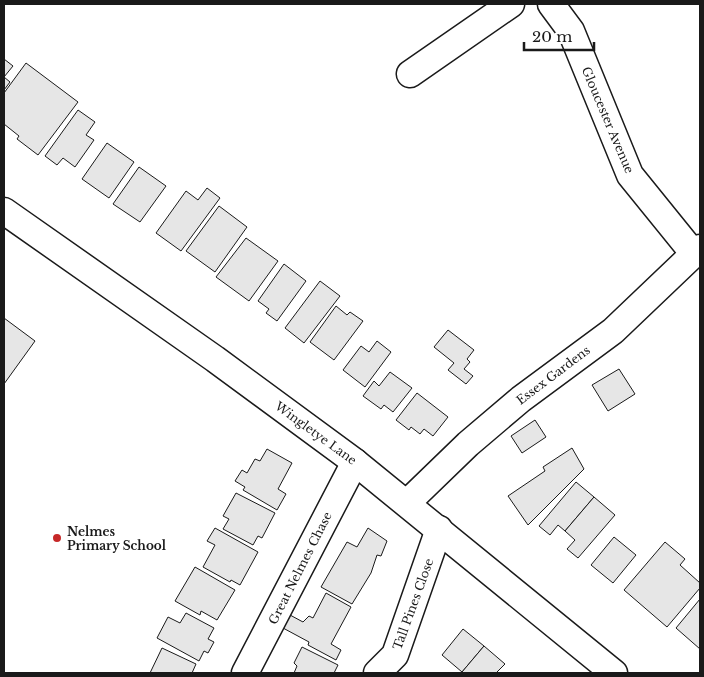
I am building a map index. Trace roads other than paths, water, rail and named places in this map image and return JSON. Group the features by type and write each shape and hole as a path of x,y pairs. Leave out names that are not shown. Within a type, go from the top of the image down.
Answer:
{"street":[{"path":"410,74 511,4"},
{"name":"Gloucester Avenue","path":"551,4 570,31 630,175 697,251"},
{"name":"Wingletye Lane","path":"4,211 215,360 355,462 614,673"},
{"name":"Essex Gardens","path":"407,504 468,444 521,399 613,331 697,251"},
{"name":"Great Nelmes Chase","path":"245,673 355,462"},
{"name":"Tall Pines Close","path":"377,673 395,655 439,530"}],"place":[{"name":"Nelmes Primary School","path":"57,538"}]}
